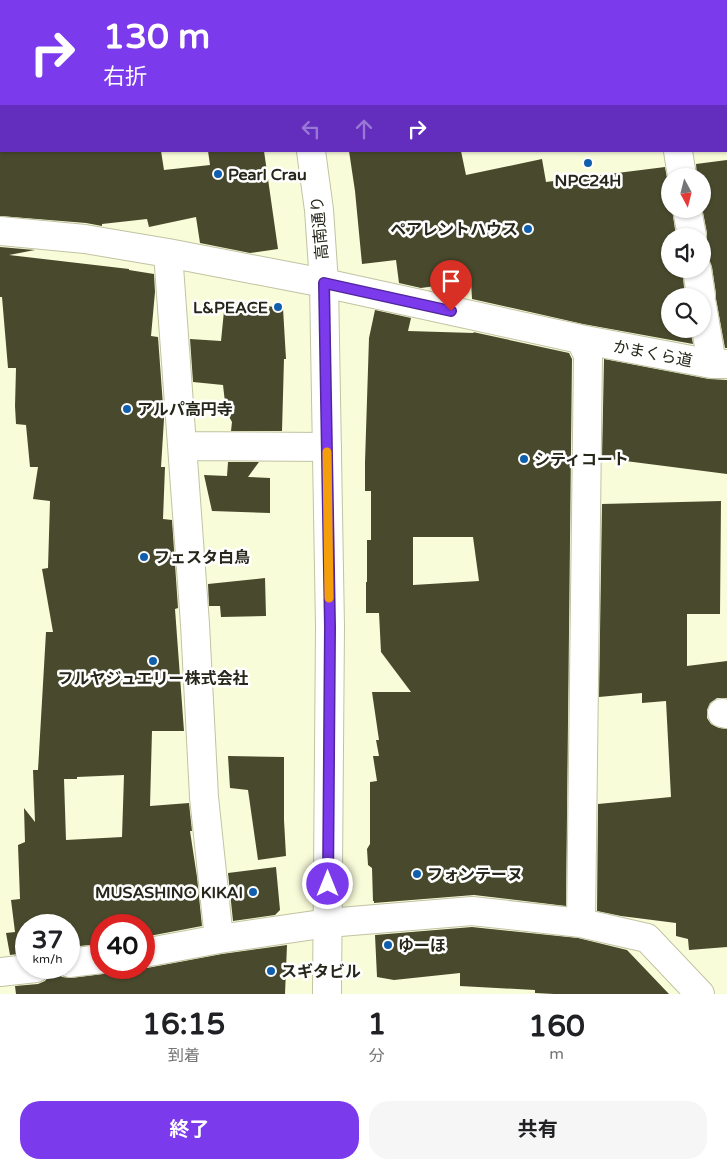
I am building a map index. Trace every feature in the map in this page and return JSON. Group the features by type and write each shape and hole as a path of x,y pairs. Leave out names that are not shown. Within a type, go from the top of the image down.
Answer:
{"street":[{"name":"高南通り","path":"311,152 319,210 324,283 330,627 328,994"},
{"path":"678,152 681,168"},
{"name":"かまくら道","path":"0,231 85,239 168,253 324,283 580,339 719,364"},
{"path":"168,253 196,634 204,797 219,939"},
{"path":"711,336 719,364"},
{"path":"580,339 588,355 582,923"},
{"path":"182,446 327,447"},
{"path":"155,950 328,924 472,911 582,923 647,938 700,994"},
{"path":"0,972 15,970"}],"building":[{"path":"0,152 161,152 164,170 210,165 208,152 264,152 278,249 250,253 200,243 196,217 149,227 147,219 102,224 102,226 0,216"},
{"path":"349,152 461,152 466,175 542,159 546,182 665,167 661,168 661,218 673,218 675,228 661,228 661,278 683,278 684,288 661,288 661,338 692,338 693,344 583,324 472,299 471,281 421,288 399,283 396,260 362,264"},
{"path":"727,160 727,348 725,348 711,264 711,228 706,228 704,218 711,218 711,168 696,168 696,164"},
{"path":"0,247 35,250 9,255 129,269 154,274 155,292 151,336 158,337 164,419 161,467 165,467 163,519 172,520 178,608 175,609 184,731 152,731 150,806 189,803 192,831 190,831 202,926 155,935 155,914 90,914 90,945 80,946 80,914 15,914 15,932 11,900 20,899 18,845 25,842 24,808 35,822 33,770 38,770 46,632 53,632 42,569 48,568 50,501 33,499 38,467 30,467 26,425 16,424 16,368 8,368 2,297 0,297","holes":["124,775 122,837 66,840 64,779"]},
{"path":"225,301 283,308 286,359 284,359 282,431 231,431 232,422 226,411 223,385 193,382 190,339 221,341"},
{"path":"375,310 411,318 408,331 473,332 569,353 572,359 566,906 474,895 374,903 373,901 372,868 368,865 367,849 370,844 370,782 377,781 373,756 379,756 376,740 379,740 372,692 411,692 381,652 379,613 366,613 367,540 371,540 371,491 365,491 369,338","holes":["413,537 473,537 479,581 413,585"]},
{"path":"604,359 709,379 727,380 727,474 602,458"},
{"path":"228,462 259,462 248,477 270,478 270,513 212,511 204,475 227,476"},
{"path":"721,501 720,614 687,614 687,666 727,661 727,698 717,698 710,703 707,710 707,718 711,724 727,729 727,947 689,950 688,939 676,936 676,923 597,911 598,804 671,797 666,701 642,703 642,693 599,697 602,504"},
{"path":"265,578 266,616 221,617 220,606 209,606 208,584"},
{"path":"228,756 284,757 286,856 258,860 248,790 230,788"},
{"name":"MUSASHINO KIKAI","path":"276,867 280,910 275,915 233,921 228,873"},
{"path":"472,927 578,938 627,950 669,994 554,994 535,993 535,990 460,986 460,973 394,980 377,977 375,935"},
{"path":"15,932 15,954 10,955 6,933"},
{"path":"287,945 285,994 16,994 15,986 38,984 47,979 80,979 80,977 90,976 90,979 155,979 155,967 222,954"}],"slow traffic":[{"path":"327,452 329,598"}],"place":[{"name":"NPC24H","path":"588,163"},
{"name":"Pearl Crau","path":"218,174"},
{"name":"ペアレントハウス","path":"528,229"},
{"name":"L&PEACE","path":"278,307"},
{"name":"アルパ高円寺","path":"127,409"},
{"name":"シティコート","path":"524,459"},
{"name":"フェスタ白鳥","path":"144,557"},
{"name":"フルヤジュエリー株式会社","path":"153,661"},
{"name":"フォンテーヌ","path":"417,874"},
{"name":"MUSASHINO KIKAI","path":"253,892"},
{"name":"ゆーほ","path":"388,945"},
{"name":"スギタビル","path":"271,971"}],"route":[{"path":"328,884 330,627 324,283 451,311"}]}
